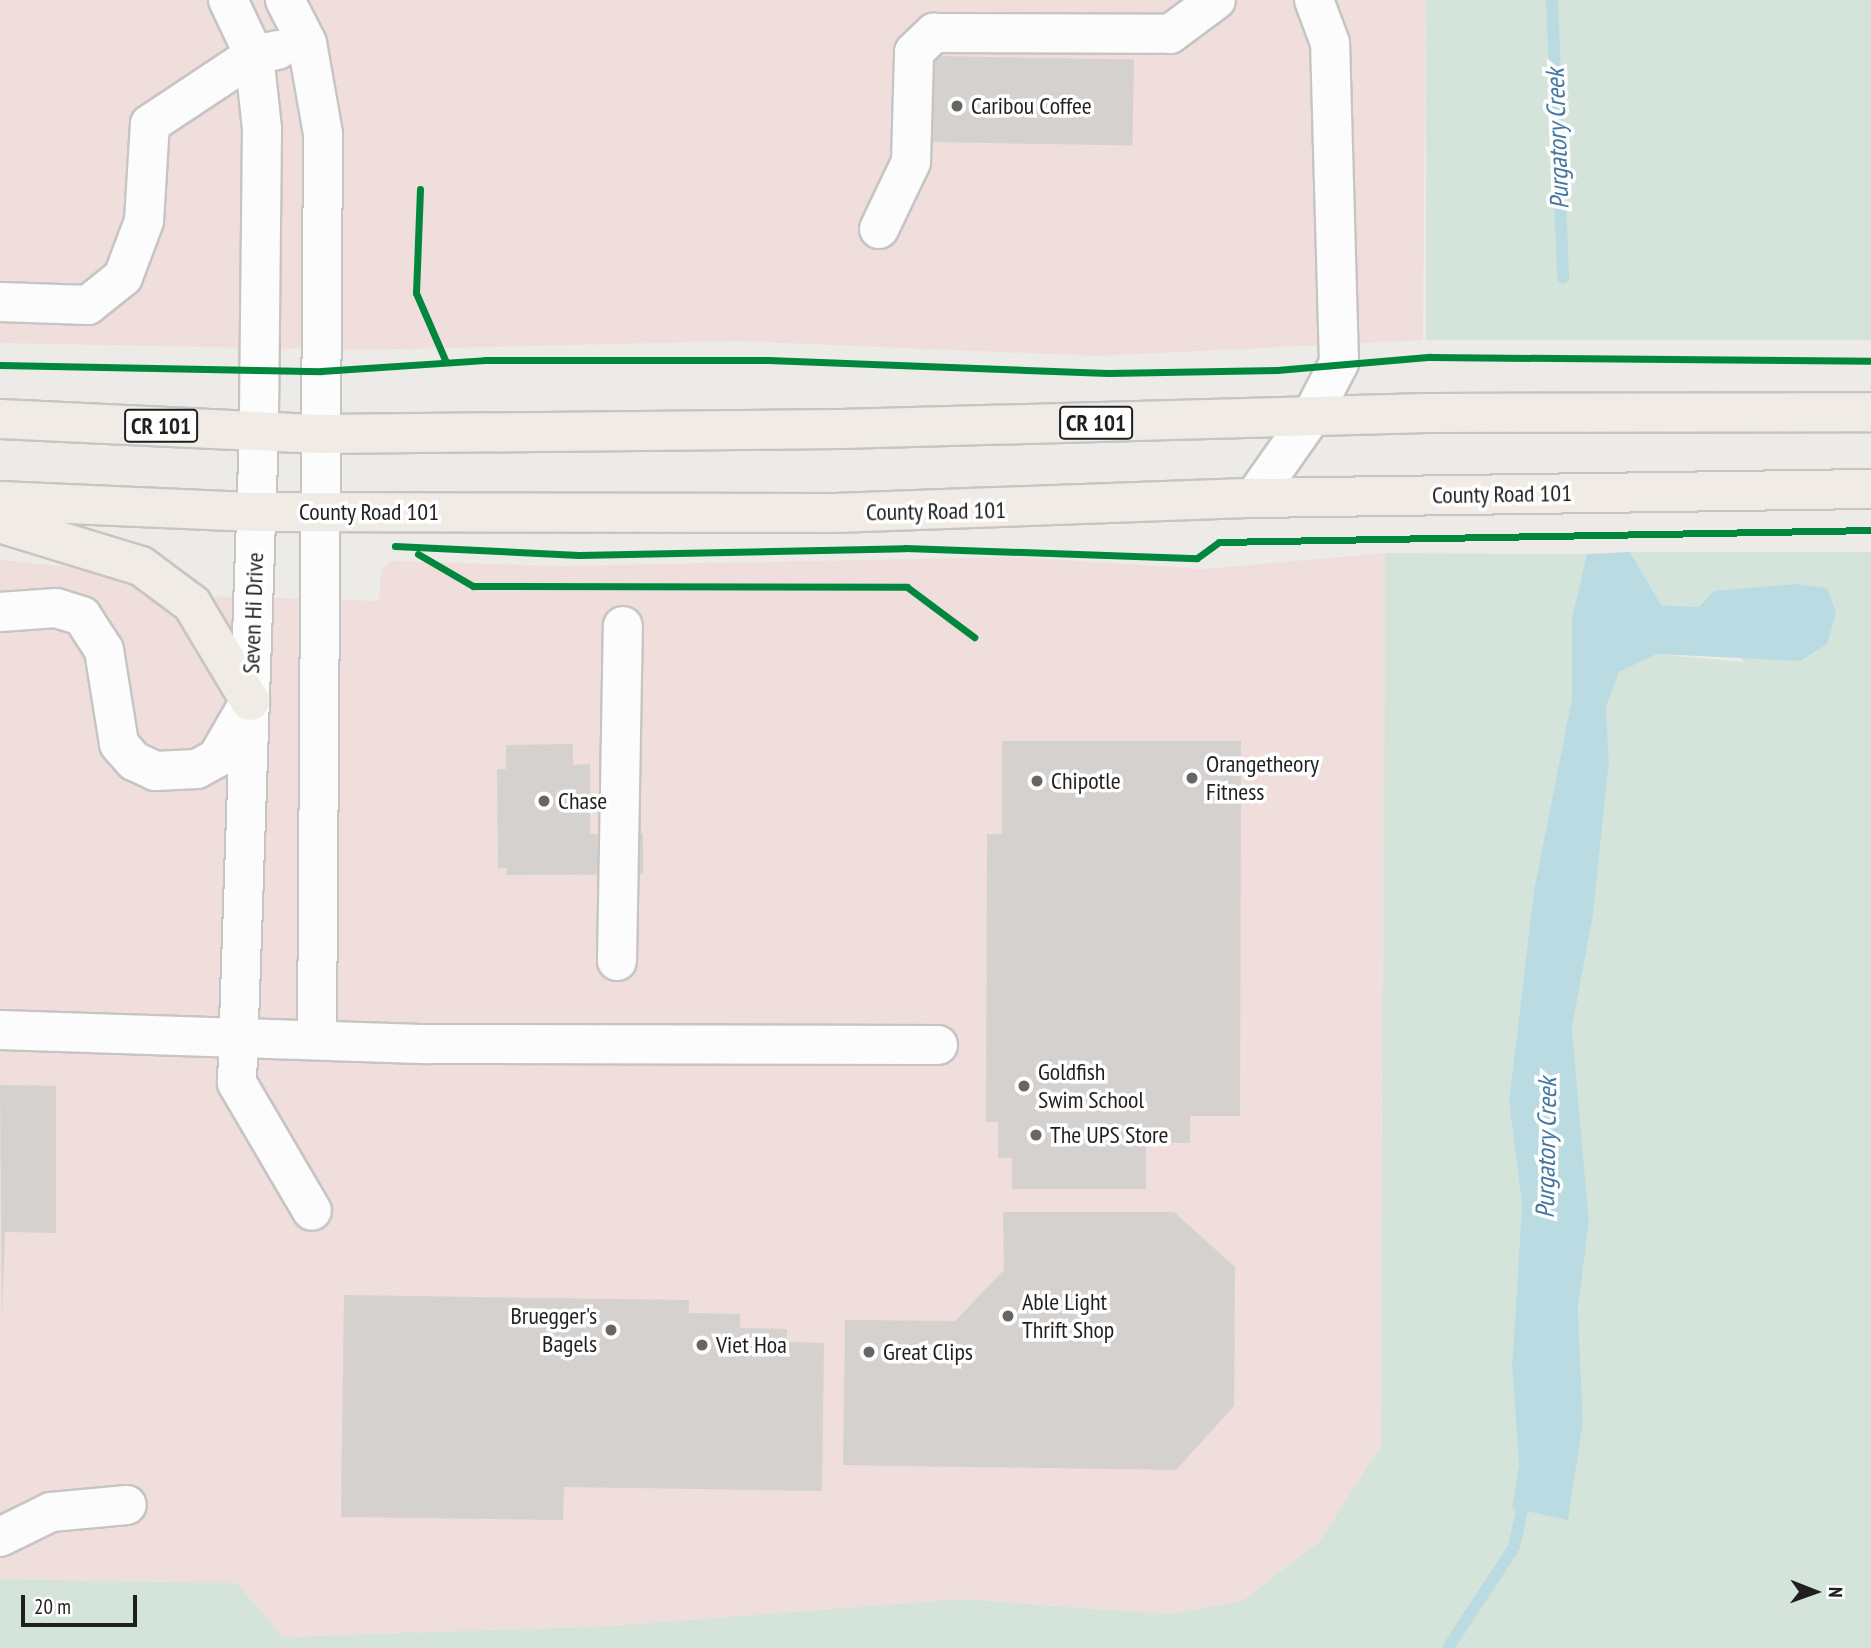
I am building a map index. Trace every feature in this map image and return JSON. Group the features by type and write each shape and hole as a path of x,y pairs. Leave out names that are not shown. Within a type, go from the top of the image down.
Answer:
{"main road":[{"name":"CR 101","path":"0,419 321,434 1311,417 1871,412"},
{"name":"County Road 101","path":"0,501 255,512 835,513 1254,498 1871,489"},
{"path":"0,523 141,566 192,604 250,701"}],"lane":[{"name":"Seven Hi Drive","path":"228,0 254,55 262,129 259,430 237,1083 312,1211"},
{"path":"285,0 307,43 323,134 317,1040"},
{"path":"879,229 911,162 914,52 933,33 1170,34 1216,0"},
{"path":"1254,498 1311,417 1339,363 1329,43 1314,0"},
{"path":"0,302 88,305 123,277 144,221 150,124 254,55 307,43"},
{"path":"11,612 56,608 82,616 97,632 119,744 134,761 155,771 197,769 217,758 250,701"},
{"path":"617,961 623,626"},
{"path":"0,1030 317,1040 938,1045"},
{"path":"0,1537 51,1512 127,1505"}],"shaded area":[{"path":"0,0 1426,0 1423,340 1098,356 740,341 364,350 0,343"},
{"path":"1426,0 1871,0 1871,340 1426,340"},
{"path":"1630,552 1871,552 1871,1648 0,1648 0,1579 237,1583 283,1637 610,1626 962,1599 1169,1614 1242,1601 1319,1542 1381,1446 1385,553 1587,554 1572,617 1572,698 1534,890 1509,1101 1522,1204 1512,1366 1519,1465 1512,1508 1583,1421 1578,1308 1589,1222 1572,1028 1593,915 1609,762 1606,707 1619,672 1657,654 1744,662 1699,607 1661,605"},
{"path":"1385,553 1381,1446 1319,1542 1242,1601 1169,1614 962,1599 610,1626 283,1637 237,1583 0,1579 0,560 99,570 162,595 379,601 381,570 392,561 563,566 1016,557 1204,569"}],"water":[{"path":"1630,552 1661,605 1699,607 1714,591 1794,584 1827,588 1836,613 1827,644 1800,661 1657,654 1619,672 1606,707 1609,762 1593,915 1572,1028 1589,1222 1578,1308 1583,1421 1568,1520 1512,1508 1519,1465 1512,1366 1522,1204 1509,1101 1534,890 1572,698 1572,617 1587,554"}],"building":[{"path":"929,56 1134,60 1132,146 927,142"},
{"path":"1002,741 1241,741 1240,1116 1190,1116 1190,1143 1146,1143 1146,1189 1012,1189 1012,1158 998,1158 998,1122 986,1122 987,834 1002,834"},
{"name":"Chase","path":"573,744 573,765 590,764 590,834 643,833 643,874 506,875 507,868 498,868 497,769 506,769 506,745"},
{"path":"0,1085 56,1086 56,1233 5,1232 2,1316"},
{"path":"1003,1212 1174,1212 1235,1267 1234,1406 1176,1470 843,1465 845,1320 955,1321 1004,1270"},
{"path":"344,1295 689,1300 689,1313 740,1314 740,1328 787,1329 787,1342 824,1343 822,1491 564,1487 563,1520 341,1517"}],"waterway":[{"name":"Purgatory Creek","path":"1552,0 1563,278"},
{"name":"Purgatory Creek","path":"1448,1648 1514,1547 1525,1497"}],"cycle path":[{"path":"420,189 416,293 446,362"},
{"path":"0,365 321,371 485,360 768,360 1108,373 1277,370 1430,357 1871,361"},
{"path":"395,546 579,555 905,548 1197,558 1219,542 1871,530"},
{"path":"418,554 473,586 907,587 974,637"}],"place":[{"name":"Caribou Coffee","path":"957,106"},
{"name":"Orangetheory Fitness","path":"1192,778"},
{"name":"Chipotle","path":"1037,781"},
{"name":"Chase","path":"544,801"},
{"name":"Goldfish Swim School","path":"1024,1086"},
{"name":"The UPS Store","path":"1036,1135"},
{"name":"Able Light Thrift Shop","path":"1008,1316"},
{"name":"Bruegger's Bagels","path":"611,1330"},
{"name":"Viet Hoa","path":"702,1345"},
{"name":"Great Clips","path":"869,1352"}]}
